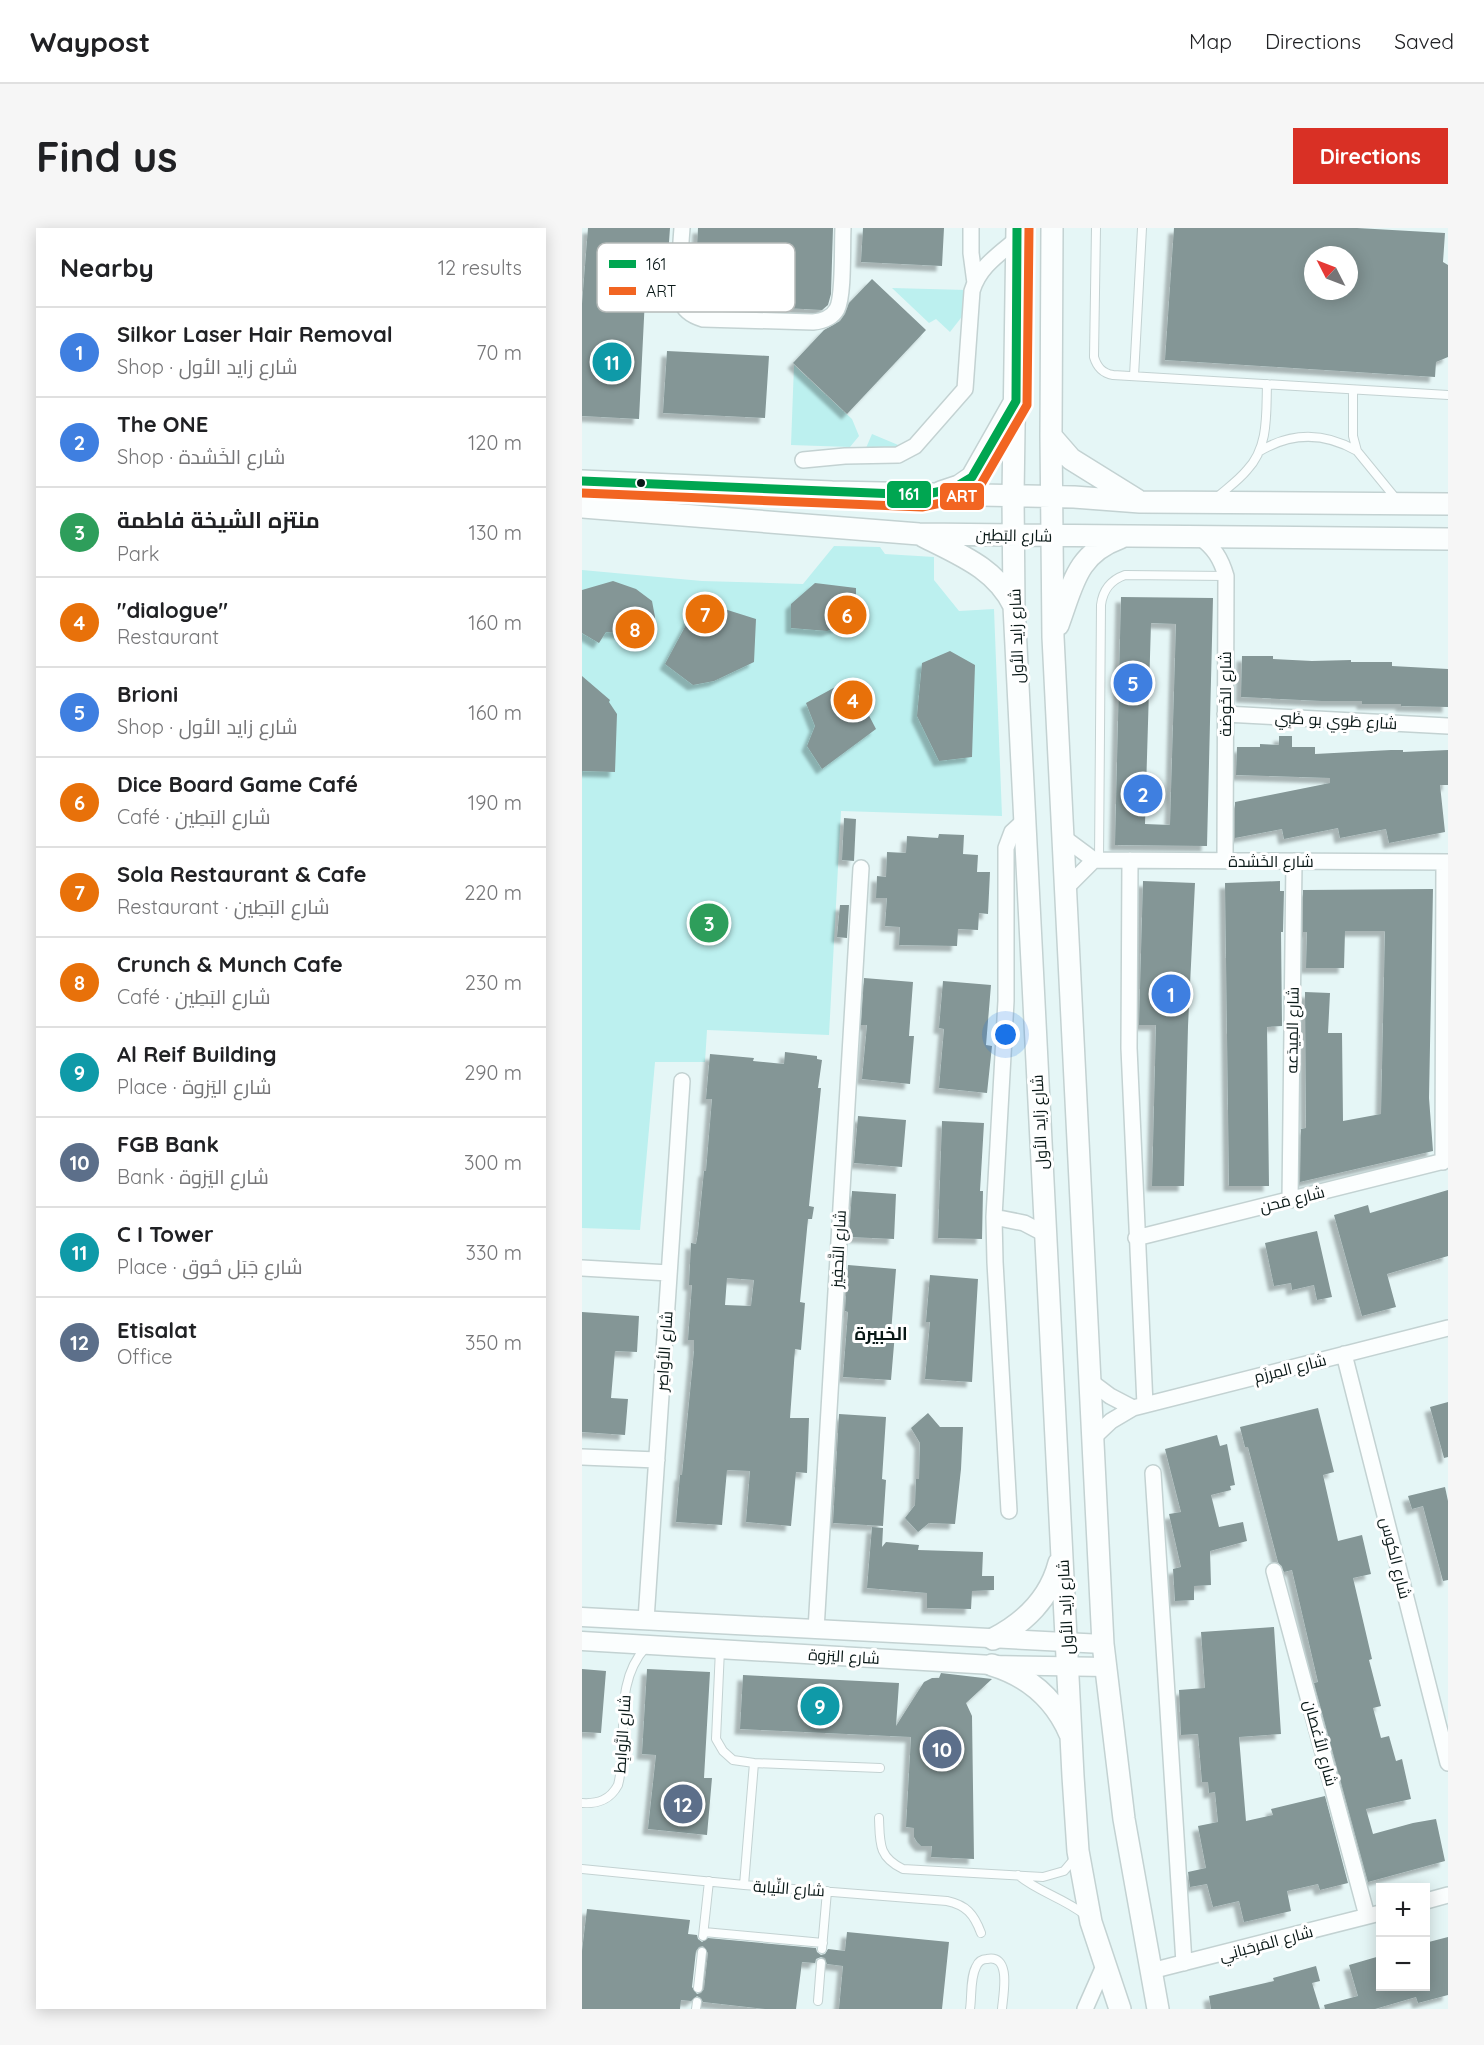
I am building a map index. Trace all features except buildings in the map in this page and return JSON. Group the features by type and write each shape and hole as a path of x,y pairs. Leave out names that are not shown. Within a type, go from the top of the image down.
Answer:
{"main road":[{"path":"1052,228 1053,637 1103,1644 1123,1808 1158,2009"},
{"name":"شارع زايد الأول","path":"1017,234 1013,496 1014,606 1066,1643 1078,1851 1091,1922 1119,2009"},
{"path":"922,495 952,489 972,477 1016,401"},
{"path":"1051,436 1071,459 1140,502"},
{"path":"582,481 1140,502 1448,504"},
{"name":"شارع البَطِين","path":"582,507 920,534 1448,539"},
{"path":"920,534 979,565 999,583 1014,606"},
{"path":"1053,637 1075,580 1086,559 1102,545 1124,536"},
{"path":"993,1640 1018,1624 1039,1603 1053,1580 1062,1553"},
{"path":"992,1665 1018,1675 1041,1692 1063,1720 1073,1742"}],"street":[{"path":"681,243 682,228"},
{"path":"688,312 703,319 813,322 832,316 839,304 843,228"},
{"path":"971,228 971,253 975,283"},
{"path":"803,460 897,455 915,447 965,388 972,291 984,268 1017,234"},
{"name":"شارع الخَوضة","path":"1199,537 1214,549 1220,558 1226,576 1225,861"},
{"name":"شارع طَوِي بو ظَبِي","path":"1225,714 1448,726"},
{"path":"1009,1511 994,1217 1006,1001 1006,848 1012,832 1024,821"},
{"path":"1063,837 1097,860 1066,888"},
{"name":"شارع الخَشدة","path":"1097,860 1446,862"},
{"path":"1090,1381 1110,1396 1139,1406 1129,1048 1130,860"},
{"name":"شارع المِيدَعه","path":"1290,1200 1294,861"},
{"path":"1445,1161 1446,862"},
{"name":"شارع التَّحفِيز","path":"816,1630 861,868"},
{"name":"شارع الأواصِر","path":"646,1620 682,1081"},
{"name":"شارع مَحن","path":"1136,1238 1445,1161"},
{"path":"994,1217 1024,1223 1045,1234"},
{"path":"582,1269 669,1274"},
{"name":"شارع المِرزَم","path":"1093,1438 1111,1421 1139,1406 1448,1328"},
{"name":"شارع الكوس","path":"1344,1354 1448,1762"},
{"path":"582,1457 657,1460"},
{"path":"1153,1473 1184,1963"},
{"name":"شارع الأغصان","path":"1274,1571 1374,1914"},
{"name":"شارع اليَزوة","path":"582,1617 1103,1644"},
{"name":"شارع اليَزوة","path":"582,1641 992,1665 1106,1667"},
{"path":"1430,1900 1448,1895"},
{"name":"شارع المَرحَبانِي","path":"1151,1971 1374,1914"},
{"path":"1085,2009 1104,1966"}],"lane":[{"path":"1096,228 1095,361 1100,369 1108,374 1448,395"},
{"path":"1134,376 1142,228"},
{"path":"1210,502 1249,469 1260,451 1265,434 1267,384"},
{"path":"1353,390 1353,435 1357,451"},
{"path":"1260,451 1283,439 1308,435 1334,439 1357,451 1400,503"},
{"path":"1097,860 1101,605 1104,592 1113,581 1125,575 1226,576"},
{"name":"شارع الرَّوابِط","path":"582,1803 604,1800 618,1785 626,1682 634,1662 647,1645"},
{"path":"720,1649 716,1739 723,1752 733,1760 754,1763 880,1768"},
{"path":"744,1885 754,1763"},
{"path":"879,1818 880,1847 889,1860 903,1869 1043,1877 1056,1874 1070,1865 1078,1851"},
{"name":"شارع النِّيابة","path":"582,1869 955,1903 972,1914 981,1933"},
{"path":"1017,1874 1038,1889 1067,1902 1086,1915 1091,1922"},
{"path":"709,1881 704,1934 822,1946 827,1891"},
{"path":"698,1988 702,1952"},
{"path":"970,2009 975,1968 982,1960 991,1958 1000,1963 1004,1972 1002,2009"},
{"path":"818,2001 821,1964"}],"shaded area":[{"path":"892,288 967,290 964,314 950,332 936,319 929,323"},
{"path":"794,365 852,419 859,436 850,447 791,445"},
{"path":"872,434 903,447 902,449 866,448"},
{"path":"834,546 880,547 885,554 934,557 934,580 959,611 994,609 1002,816 841,811 829,1035 707,1030 705,1062 655,1062 640,1230 582,1228 582,570 702,581 803,584"}],"transit line":[{"name":"161","path":"582,481 922,495 952,489 972,477 1016,401 1017,228"},
{"name":"ART","path":"582,493 922,507 956,500 980,486 1027,405 1029,228"}],"place":[{"name":"C I Tower","path":"612,362"},
{"name":"Sola Restaurant & Cafe","path":"705,614"},
{"name":"Dice Board Game Café","path":"847,615"},
{"name":"Crunch & Munch Cafe","path":"635,629"},
{"name":"Brioni","path":"1133,683"},
{"name":"\"dialogue\"","path":"853,700"},
{"name":"The ONE","path":"1143,794"},
{"name":"منتزه الشيخة فاطمة","path":"709,923"},
{"name":"Silkor Laser Hair Removal","path":"1171,994"},
{"name":"Al Reif Building","path":"820,1706"},
{"name":"FGB Bank","path":"942,1749"},
{"name":"Etisalat","path":"683,1804"}],"district":[{"name":"الخبيرة","path":"881,1333"}]}
